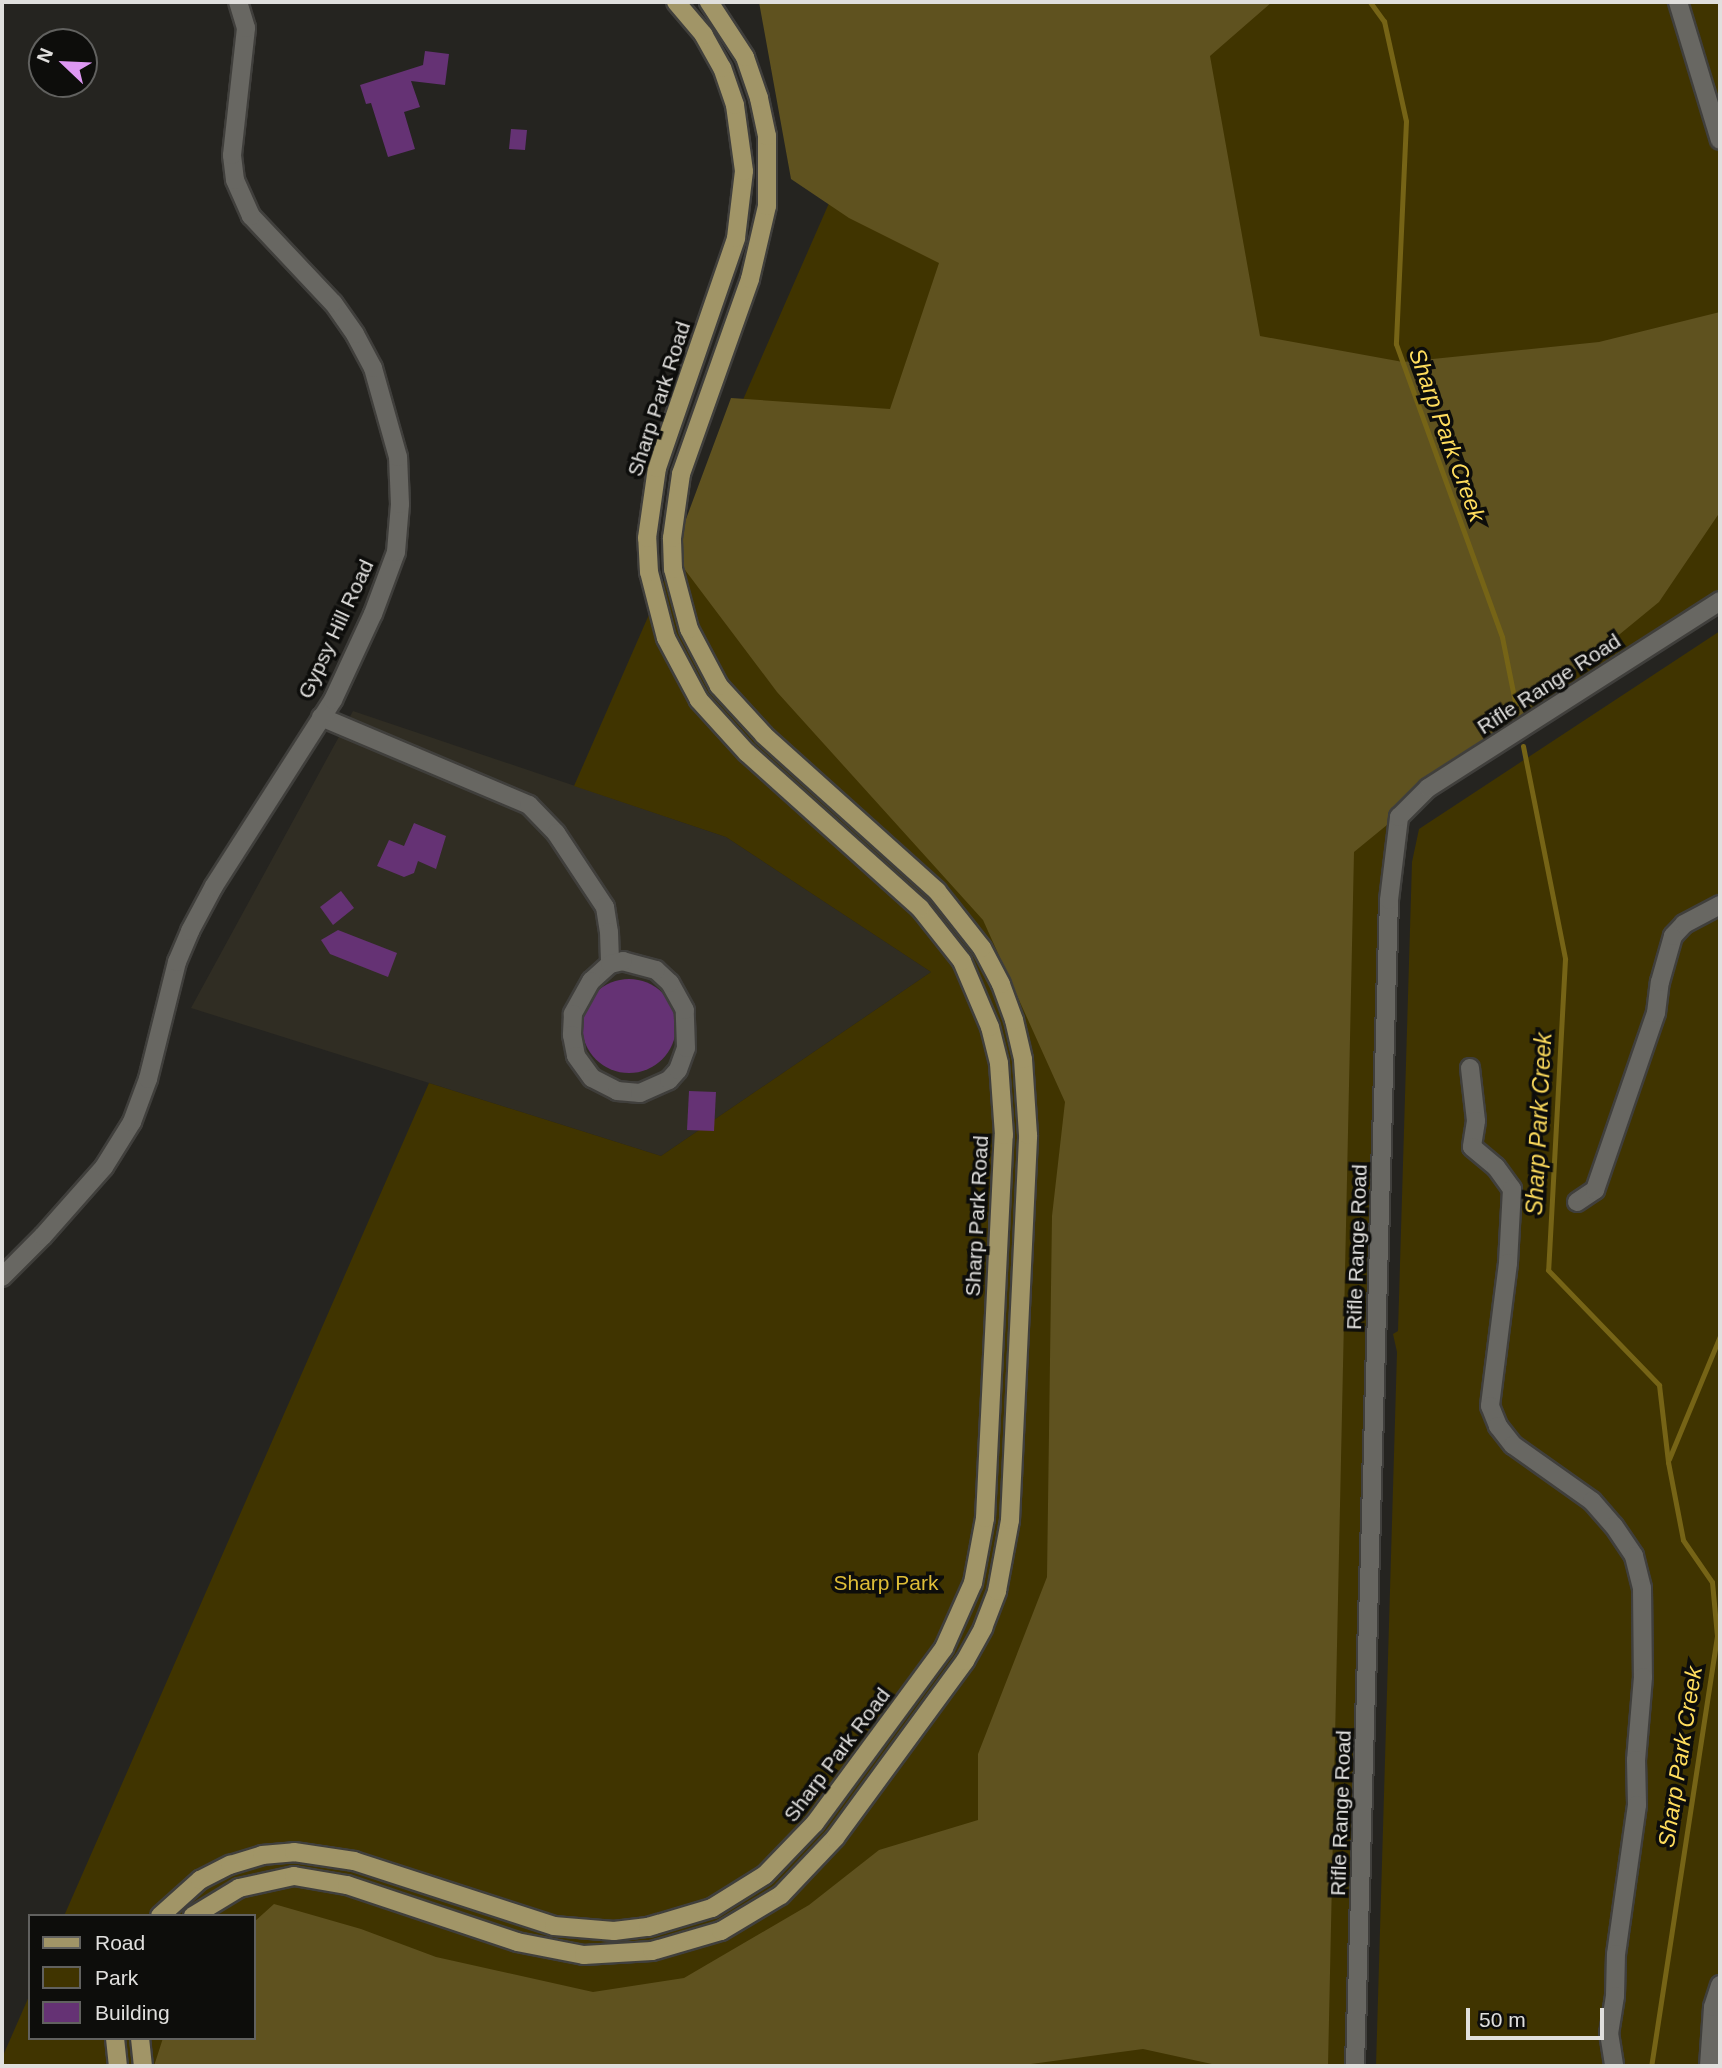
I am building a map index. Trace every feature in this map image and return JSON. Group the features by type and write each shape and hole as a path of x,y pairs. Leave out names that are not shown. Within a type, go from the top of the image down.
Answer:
{"main road":[{"name":"Sharp Park Road","path":"162,1914 200,1881 230,1865 262,1855 294,1852 354,1861 554,1926 614,1931 648,1927 712,1908 765,1875 816,1823 944,1648 973,1583 985,1518 1004,1135 999,1063 990,1027 962,961 920,908 747,753 699,700 666,638 649,572 647,538 657,468 736,238 744,171 735,104 722,68 704,35 676,2"},
{"name":"Sharp Park Road","path":"197,1914 239,1888 267,1880 294,1877 347,1885 517,1942 584,1955 652,1951 722,1931 781,1895 835,1839 965,1661 983,1628 997,1591 1006,1556 1010,1520 1028,1135 1025,1071 1014,1020 1001,984 982,948 937,891 764,735 719,686 689,629 673,569 672,538 681,474 750,279 767,206 767,136 759,98 745,57 709,2"},
{"path":"116,2040 118,2066"},
{"path":"140,2040 143,2066"}],"street":[{"name":"Gypsy Hill Road","path":"2,1277 43,1236 104,1167 132,1122 148,1079 177,962 190,931 214,886 333,700 373,614 396,552 400,504 398,457 373,368 355,334 310,275 251,216 235,180 232,155 246,28 238,2"},
{"path":"1678,2 1720,140"},
{"name":"Rifle Range Road","path":"1355,2066 1389,914 1399,817 1428,788 1720,601"},
{"path":"321,717 528,805 556,833 605,907 610,964"},
{"path":"1577,1202 1595,1190 1641,1063 1656,1013 1660,982 1673,936 1684,924 1720,905"},
{"path":"623,961 656,970 670,983 685,1010 688,1032 678,1070 669,1080 640,1093 617,1091 592,1078 576,1056 572,1035 573,1014 591,981 610,964 623,961"},
{"path":"1470,1068 1476,1121 1472,1147 1496,1167 1512,1189 1507,1276 1490,1406 1498,1426 1513,1445 1592,1501 1614,1526 1634,1556 1642,1588 1643,1677 1636,1759 1637,1805 1616,1954 1615,1996 1609,2033 1614,2066"},
{"path":"1709,2066 1713,2007 1720,1985"}],"shaded area":[{"path":"759,2 1272,2 1210,56 1260,336 1403,362 1599,342 1720,312 1720,512 1659,602 1354,852 1328,2066 1221,2066 1143,2049 1016,2066 154,2066 162,2040 256,2040 256,1920 274,1904 361,1929 436,1957 593,1992 684,1978 809,1905 879,1850 978,1820 978,1754 1047,1577 1052,1216 1065,1102 983,920 777,692 673,554 731,398 890,409 939,263 849,218 791,179"},
{"path":"353,711 726,837 931,972 661,1156 191,1008"}],"green space":[{"name":"Sharp Park","path":"917,2 1720,2 1720,601 1399,817 1352,2066 2,2066 2,2058 28,1999 28,2040 256,2040 256,1914 65,1914 429,1083 661,1156 931,972 726,837 574,786"},
{"path":"1720,631 1720,2066 1376,2066 1397,1352 1393,1334 1398,1331 1412,862 1419,829"}],"building":[{"path":"425,51 449,54 445,85 411,81 420,107 404,112 415,149 388,157 371,103 366,104 360,85 423,65"},
{"path":"511,129 527,130 525,150 509,149"},
{"path":"414,823 446,836 436,869 418,861 414,873 404,877 377,866 389,840 404,846"},
{"path":"341,891 354,908 333,925 320,907"},
{"path":"338,930 397,953 388,977 330,954 321,940"},
{"path":"629,979 647,983 662,993 672,1008 676,1026 672,1044 662,1059 647,1069 629,1073 611,1069 596,1059 586,1044 582,1026 586,1008 596,993 611,983"},
{"path":"689,1091 716,1092 714,1131 687,1130"}],"waterway":[{"name":"Sharp Park Creek","path":"1370,2 1384,21 1406,121 1396,344 1502,637 1517,712"},
{"name":"Sharp Park Creek","path":"1523,746 1565,959 1548,1270 1659,1385 1668,1462 1683,1540 1712,1582 1717,1636 1651,2066"},
{"name":"Sharp Park Creek","path":"1669,1459 1720,1336"}]}
